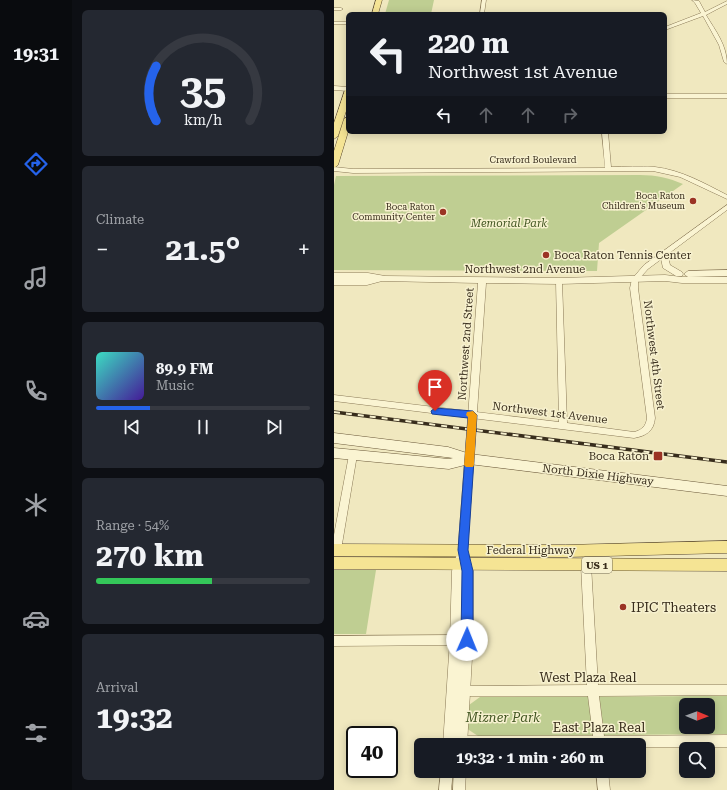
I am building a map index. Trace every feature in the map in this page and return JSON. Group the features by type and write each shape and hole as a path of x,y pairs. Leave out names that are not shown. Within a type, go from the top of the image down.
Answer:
{"main road":[{"path":"376,12 379,0"},
{"path":"383,12 387,0"},
{"path":"334,165 346,102"},
{"path":"340,133 346,122"},
{"name":"North Dixie Highway","path":"334,438 448,452 470,459 727,491"},
{"name":"North Dixie Highway","path":"334,453 449,464 470,459"},
{"name":"Federal Highway","path":"335,554 463,550 727,547"},
{"name":"Federal Highway","path":"335,554 462,564 727,565"}],"street":[{"path":"482,12 484,0"},
{"path":"694,0 697,2 721,45 727,62"},
{"path":"667,28 704,14 727,2"},
{"path":"334,9 341,9"},
{"path":"334,23 346,23"},
{"path":"667,23 681,23"},
{"path":"334,88 346,89"},
{"path":"667,96 727,96"},
{"path":"605,134 608,169"},
{"name":"Crawford Boulevard","path":"334,169 353,171 653,169 673,172 691,179 727,197"},
{"path":"635,279 646,267 727,208"},
{"path":"664,254 666,266 679,274"},
{"name":"Northwest 2nd Avenue","path":"665,278 679,274 727,273"},
{"name":"Northwest 2nd Avenue","path":"334,276 482,281 559,281 665,278 682,280 727,280"},
{"name":"Northwest 2nd Avenue","path":"334,282 367,282 384,278"},
{"name":"Northwest 4th Street","path":"635,279 634,288 650,424 644,432"},
{"name":"Northwest 2nd Street","path":"462,640 468,571 462,564 482,281"},
{"path":"559,281 562,425"},
{"name":"Northwest 1st Avenue","path":"334,398 634,435 644,432"},
{"path":"335,554 353,455"},
{"path":"586,565 593,691 598,738"},
{"path":"334,641 462,640"},
{"path":"462,640 465,691 462,738"},
{"path":"449,738 452,699 462,640"},
{"name":"West Plaza Real","path":"465,691 727,690"},
{"path":"452,699 465,691"},
{"name":"East Plaza Real","path":"646,742 727,741"},
{"path":"445,790 446,778"},
{"path":"459,790 460,778"},
{"path":"603,778 604,790"}],"green space":[{"path":"389,0 434,0 431,12 386,12"},
{"name":"Memorial Park","path":"640,175 662,177 683,184 599,243 597,271 334,270 334,185 336,176"},
{"path":"334,570 376,570 366,634 334,634"},
{"name":"Mizner Park","path":"727,696 727,734 478,736 466,728 469,705 480,697"}],"railway":[{"path":"334,412 727,462"}],"slow traffic":[{"path":"469,465 473,415 470,415"}],"place":[{"name":"Boca Raton Children's Museum","path":"693,201"},
{"name":"Boca Raton Community Center","path":"443,212"},
{"name":"Boca Raton Tennis Center","path":"546,255"},
{"name":"Boca Raton","path":"658,456"},
{"name":"IPIC Theaters","path":"623,607"}],"route":[{"path":"435,411 473,415 463,550 468,571 467,640"}]}
